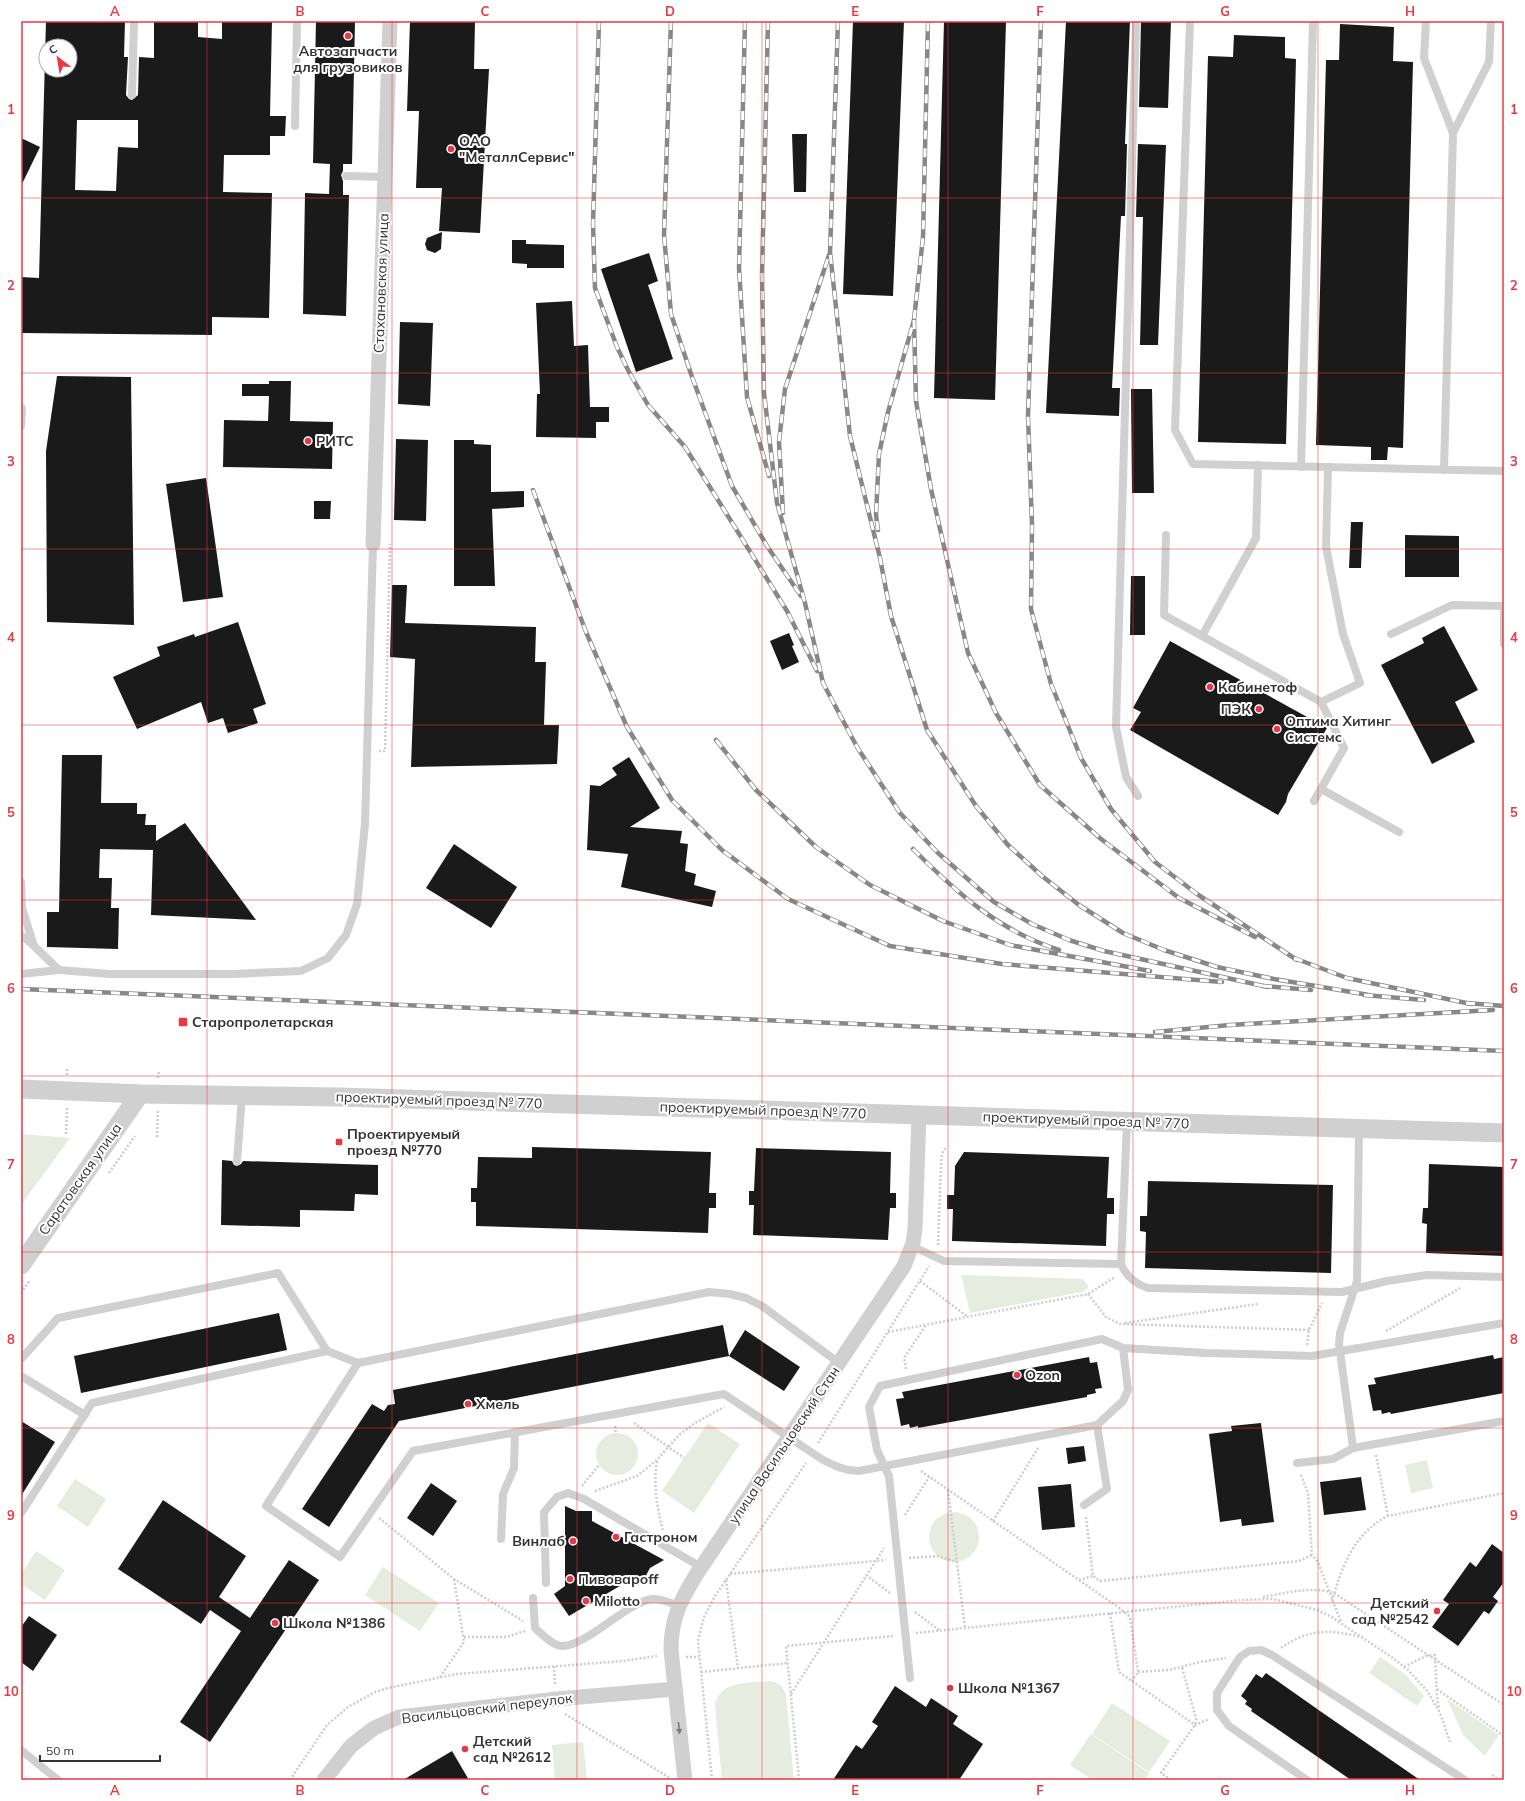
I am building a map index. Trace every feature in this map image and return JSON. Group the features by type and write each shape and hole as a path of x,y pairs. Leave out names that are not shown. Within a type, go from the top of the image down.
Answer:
{"street":[{"name":"Стахановская улица","path":"373,544 390,21"},
{"name":"проектируемый проезд № 770","path":"21,1089 140,1094 918,1115 1504,1133"},
{"name":"Саратовская улица","path":"21,1265 140,1094"},
{"name":"улица Васильцовский Стан","path":"685,1780 675,1689 671,1633 679,1606 701,1567 904,1266 912,1246 915,1229 918,1115"},
{"name":"Васильцовский переулок","path":"324,1780 341,1758 357,1741 374,1728 399,1717 556,1698 675,1689"}],"lane":[{"path":"132,95 134,21"},
{"path":"295,126 297,21"},
{"path":"1136,21 1116,727 1126,777 1138,796"},
{"path":"1190,21 1175,430 1193,464 1504,471"},
{"path":"1301,467 1313,21"},
{"path":"1426,21 1424,58 1453,133 1444,470"},
{"path":"1453,133 1489,62 1491,21"},
{"path":"346,176 385,177"},
{"path":"21,407 21,426"},
{"path":"1202,636 1256,538 1258,465"},
{"path":"1321,702 1360,683 1343,634 1326,547 1328,467"},
{"path":"1166,535 1164,615 1321,702 1344,748 1314,801"},
{"path":"21,974 59,970 110,974 233,974 301,971 328,958 346,935 357,904 364,824 373,544"},
{"path":"1391,634 1452,605 1504,606"},
{"path":"1504,610 1504,644"},
{"path":"1321,789 1399,832"},
{"path":"21,882 22,908 34,946"},
{"path":"21,935 59,970"},
{"path":"237,1161 242,1096"},
{"path":"1127,1122 1123,1268 1134,1282 1148,1288 1342,1292 1387,1281 1427,1275 1504,1277"},
{"path":"1353,1448 1340,1351 1340,1333 1357,1281 1359,1128"},
{"path":"912,1246 944,1261 1123,1268"},
{"path":"21,1359 58,1318 278,1273 327,1351"},
{"path":"21,1513 92,1403 327,1351 358,1363 710,1292 730,1294 746,1298 762,1306 839,1363"},
{"path":"910,1678 889,1476 877,1450 869,1407 880,1386 1102,1340 1123,1348 1206,1353 1305,1356 1504,1323"},
{"path":"358,1363 266,1506 340,1557 413,1451 724,1394 839,1468 849,1471 859,1471 1097,1425 1123,1401 1128,1390 1123,1348"},
{"path":"21,1376 85,1415"},
{"path":"1297,1463 1333,1459 1353,1448 1504,1421"},
{"path":"1084,1505 1107,1489 1097,1425"},
{"path":"501,1539 503,1494 514,1468 515,1432"},
{"path":"546,1583 544,1512 557,1497 568,1493 576,1496 701,1567"},
{"path":"533,1598 535,1628 555,1644 563,1646 579,1641 644,1602 660,1599 679,1606"},
{"path":"1307,1780 1229,1726 1220,1714 1216,1702 1217,1693 1240,1656 1249,1651 1261,1650 1272,1655 1465,1780"},
{"path":"21,1750 58,1780"}],"path":[{"path":"888,1332 1088,1294 1123,1268"},
{"path":"1373,1345 1388,1329 1481,1276"},
{"path":"920,1281 968,1317"},
{"path":"1120,1324 1144,1319 1281,1300 1282,1291"},
{"path":"1305,1356 1310,1330 1328,1292"},
{"path":"1088,1294 1106,1317 1120,1324 1310,1330"},
{"path":"908,1380 904,1358 927,1325"},
{"path":"576,1496 624,1482 638,1476 657,1460 679,1435 724,1407 740,1405"},
{"path":"620,1413 684,1458"},
{"path":"993,1521 1047,1434"},
{"path":"1373,1444 1388,1516"},
{"path":"657,1460 654,1482 656,1500 663,1533 670,1549"},
{"path":"913,1460 914,1467 1079,1580 1130,1617 1138,1672 1132,1681"},
{"path":"1297,1463 1308,1493 1312,1555 1318,1562 1341,1623"},
{"path":"576,1496 599,1465"},
{"path":"791,1694 929,1477"},
{"path":"948,1490 965,1628"},
{"path":"1332,1600 1342,1568 1355,1544 1372,1525 1388,1516 1504,1493"},
{"path":"1084,1505 1093,1576 1100,1581 1292,1562 1299,1561 1312,1555"},
{"path":"371,1512 454,1579 535,1628"},
{"path":"730,1574 937,1556 957,1562"},
{"path":"1079,1580 1093,1576"},
{"path":"439,1678 462,1647 464,1638 454,1579"},
{"path":"726,1580 738,1668"},
{"path":"799,1780 786,1646 1258,1598 1287,1593 1328,1591 1334,1593 1504,1705"},
{"path":"1258,1598 1280,1600 1304,1606 1330,1616 1404,1667 1428,1692 1440,1713"},
{"path":"1110,1613 1119,1672 1195,1725"},
{"path":"464,1638 506,1637 535,1628"},
{"path":"1272,1655 1296,1638 1313,1633 1335,1632 1362,1637"},
{"path":"290,1780 327,1726 348,1707 361,1699 388,1688 439,1678 487,1671 623,1661 655,1656 699,1658"},
{"path":"1138,1672 1169,1670 1200,1662 1240,1656"},
{"path":"1404,1667 1430,1656"},
{"path":"1436,1660 1436,1689 1440,1713 1450,1742"},
{"path":"701,1672 788,1663"},
{"path":"554,1666 558,1710 675,1780"},
{"path":"1171,1780 1161,1773 1195,1725 1196,1719 1182,1667"},
{"path":"1436,1689 1504,1736"},
{"path":"1195,1725 1220,1714"},
{"path":"1492,1775 1499,1780 1504,1774"}],"shaded area":[{"path":"21,1134 70,1138 21,1205"},
{"path":"961,1275 1083,1279 1089,1287 1082,1292 970,1313"},
{"path":"708,1423 740,1444 694,1513 662,1491"},
{"path":"617,1433 632,1439 638,1454 632,1469 617,1475 602,1469 596,1454 602,1439"},
{"path":"1427,1460 1433,1488 1411,1493 1405,1465"},
{"path":"75,1479 106,1499 88,1527 57,1506"},
{"path":"949,1512 959,1512 972,1519 979,1532 979,1542 972,1555 959,1562 949,1562 940,1558 933,1551 929,1542 929,1532 933,1523 940,1516"},
{"path":"36,1551 65,1570 45,1600 21,1584 21,1574"},
{"path":"383,1567 439,1603 420,1631 365,1595"},
{"path":"1380,1657 1405,1674 1424,1696 1417,1706 1369,1673"},
{"path":"769,1681 780,1685 786,1695 794,1780 722,1780 715,1705 718,1697 723,1691 736,1684"},
{"path":"1447,1699 1499,1735 1485,1756 1463,1735"},
{"path":"1112,1703 1170,1741 1149,1772 1092,1734"},
{"path":"1091,1734 1149,1773 1144,1780 1092,1780 1070,1765"},
{"path":"583,1742 587,1780 555,1780 552,1745"}],"building":[{"path":"46,21 125,21 124,57 128,57 126,95 132,100 138,95 139,57 154,58 154,21 198,21 198,37 222,39 222,21 272,21 270,116 286,116 285,136 270,136 270,155 224,155 223,192 272,193 269,318 212,317 212,335 21,333 21,277 39,278 44,78 78,78 78,38 46,38","holes":["77,120 138,120 138,148 118,147 116,191 75,190"]},
{"path":"316,21 355,21 352,164 343,164 343,171 341,175 343,181 343,195 349,195 346,316 303,314 305,193 329,194 330,164 313,163"},
{"name":"ОАО \"МеталлСервис\"","path":"410,21 475,21 474,69 489,69 480,233 439,231 442,188 416,188 419,111 407,111"},
{"path":"853,21 904,21 893,296 843,294"},
{"path":"944,21 1006,21 995,400 934,398"},
{"path":"1066,21 1130,21 1125,144 1127,144 1125,216 1121,216 1112,388 1120,388 1119,416 1046,413"},
{"path":"1141,21 1171,21 1168,108 1139,107"},
{"path":"1340,24 1394,27 1393,61 1413,62 1403,448 1388,447 1387,460 1371,460 1371,447 1316,445 1326,60 1339,60"},
{"path":"1234,35 1285,37 1285,58 1296,59 1286,444 1198,442 1208,56 1233,57"},
{"path":"792,134 807,134 806,192 794,192"},
{"path":"21,138 40,147 21,186"},
{"path":"1138,144 1166,145 1158,345 1140,345 1143,217 1136,217"},
{"path":"442,232 441,249 435,253 427,250 425,244 427,238"},
{"path":"512,240 526,240 526,244 564,245 564,268 527,268 527,264 512,263"},
{"path":"649,253 658,281 648,285 673,359 636,372 601,269"},
{"path":"572,301 574,346 588,345 590,407 609,407 609,422 596,422 596,438 536,437 537,394 540,394 536,303"},
{"path":"400,322 433,323 430,406 398,404"},
{"path":"57,376 131,377 134,625 47,622 46,451"},
{"path":"269,381 291,381 290,421 333,422 332,469 223,467 224,420 268,421 269,396 242,396 242,384 269,384"},
{"path":"1131,389 1152,389 1154,493 1132,493"},
{"path":"396,439 428,440 426,521 394,520"},
{"path":"454,440 474,440 474,444 491,445 491,492 524,491 524,507 492,509 495,586 454,586"},
{"path":"206,478 223,597 183,602 166,484"},
{"path":"314,501 331,501 330,519 314,519"},
{"path":"1351,522 1363,522 1361,568 1349,568"},
{"path":"1405,535 1459,536 1459,577 1405,577"},
{"path":"1131,576 1145,576 1145,635 1130,635"},
{"path":"392,585 407,585 405,623 536,627 535,662 546,662 544,725 559,725 557,764 411,767 415,659 390,657"},
{"path":"238,622 266,704 253,709 258,723 228,733 223,718 208,723 201,702 137,729 113,677 160,656 157,647 194,634 195,637"},
{"path":"1444,626 1478,690 1455,702 1475,742 1432,764 1381,665 1424,643 1422,638"},
{"path":"789,633 794,645 792,646 799,662 782,670 770,641"},
{"path":"1170,641 1327,728 1288,794 1286,802 1278,815 1130,730 1141,712 1133,708"},
{"path":"62,755 102,755 101,803 137,803 137,814 146,814 145,825 156,825 156,841 185,823 256,920 151,915 153,850 100,849 99,878 112,878 111,908 119,908 118,949 47,947 47,912 59,912"},
{"path":"629,757 660,808 630,827 682,831 680,843 688,844 685,871 696,874 694,885 716,891 712,907 621,887 628,854 587,850 590,785 600,786 617,775 612,768"},
{"path":"454,844 517,887 491,928 426,888"},
{"path":"532,1147 711,1152 709,1193 716,1193 716,1208 709,1208 708,1233 476,1226 476,1202 471,1202 471,1188 477,1188 478,1157 532,1158"},
{"path":"756,1148 891,1152 890,1193 896,1193 896,1208 890,1208 888,1240 753,1235 754,1205 749,1205 749,1191 754,1191"},
{"path":"964,1152 1109,1157 1107,1198 1114,1198 1114,1214 1107,1214 1106,1246 952,1241 953,1209 947,1209 947,1195 954,1195 955,1166"},
{"path":"222,1160 232,1161 234,1165 237,1166 243,1161 378,1165 378,1195 355,1194 354,1211 300,1210 300,1227 221,1225"},
{"path":"1429,1164 1504,1167 1504,1256 1426,1253 1427,1224 1422,1223 1423,1208 1428,1208"},
{"path":"1148,1181 1333,1185 1331,1273 1145,1268 1146,1232 1140,1231 1140,1216 1147,1216"},
{"path":"279,1313 287,1350 81,1393 74,1356"},
{"path":"723,1325 729,1356 399,1421 329,1527 302,1509 372,1404 384,1411 388,1405 395,1404 393,1390"},
{"path":"745,1330 800,1367 784,1391 729,1356"},
{"path":"1493,1355 1494,1359 1504,1357 1504,1393 1391,1414 1390,1412 1382,1414 1381,1410 1373,1411 1368,1385 1376,1384 1374,1378"},
{"path":"1089,1357 1090,1363 1097,1362 1102,1388 1095,1389 1096,1393 1087,1395 1087,1397 918,1428 918,1426 910,1428 909,1424 901,1426 896,1399 904,1398 902,1392"},
{"path":"21,1421 55,1442 21,1496"},
{"path":"1261,1423 1274,1522 1242,1526 1241,1519 1220,1522 1209,1434 1232,1431 1231,1426"},
{"path":"1084,1446 1086,1461 1068,1464 1066,1448"},
{"path":"1361,1477 1366,1510 1324,1515 1320,1482"},
{"path":"431,1483 457,1501 433,1536 407,1518"},
{"path":"1071,1484 1075,1527 1042,1530 1038,1487"},
{"path":"163,1500 246,1556 219,1597 250,1618 289,1560 319,1580 210,1742 180,1722 241,1631 210,1610 201,1624 118,1569"},
{"path":"565,1506 576,1511 592,1511 592,1521 664,1560 650,1568 643,1581 635,1577 569,1616 554,1594 565,1586"},
{"path":"1492,1544 1504,1553 1504,1582 1493,1597 1498,1601 1489,1614 1484,1611 1458,1646 1432,1627 1449,1604 1443,1600 1470,1562 1476,1567"},
{"path":"29,1616 57,1635 33,1671 21,1662 21,1627"},
{"path":"1266,1673 1420,1780 1351,1780 1251,1711 1252,1709 1245,1704 1247,1701 1241,1696 1256,1674 1262,1678"},
{"path":"895,1686 926,1707 931,1698 958,1716 953,1724 983,1744 959,1780 833,1780 856,1745 862,1749 878,1726 872,1722"},
{"path":"452,1751 469,1780 403,1780"}],"railway":[{"path":"599,21 593,224 595,288 617,347 648,405 685,447 787,611 817,671"},
{"path":"671,21 664,235 671,314 691,374 732,486 767,546 801,596"},
{"path":"745,21 739,268 747,397 769,476"},
{"path":"768,21 762,275 764,393 777,503 805,603 823,683 857,747 900,813 938,853 994,902 1032,924 1069,940 1104,951 1268,987"},
{"path":"838,21 830,252 850,436 880,558 891,616 927,730 976,806 1008,845 1042,876 1079,905 1123,933 1164,950 1217,967 1274,979 1369,995"},
{"path":"878,530 876,515 879,454 888,412 914,320 923,237 928,21"},
{"path":"1041,21 1028,416 1032,525 1031,609 1051,684 1081,758 1111,809 1155,862 1197,894 1297,960"},
{"path":"783,513 779,442 785,389 829,255"},
{"path":"914,320 916,401 931,489 968,653 996,713 1040,785 1101,839 1179,898 1255,937"},
{"path":"533,490 586,632 627,727 672,800 722,850 788,899 890,946 1002,964 1222,982"},
{"path":"716,740 756,790 816,847 870,885 943,921 1010,945 1150,971"},
{"path":"913,849 946,881 980,909 1017,932 1037,942 1059,950"},
{"path":"1294,958 1347,978 1471,1004"},
{"path":"1263,986 1311,990"},
{"path":"21,989 1504,1051"},
{"path":"1364,995 1424,1000"},
{"path":"1466,1003 1504,1006"},
{"path":"1155,1032 1230,1025 1493,1010"}],"place":[{"name":"Автозапчасти для грузовиков","path":"348,36"},
{"name":"ОАО \"МеталлСервис\"","path":"451,149"},
{"name":"РИТС","path":"308,441"},
{"name":"Кабинетоф","path":"1210,687"},
{"name":"ПЭК","path":"1259,709"},
{"name":"Оптима Хитинг Системс","path":"1277,729"},
{"name":"Старопролетарская","path":"183,1022"},
{"name":"Проектируемый проезд №770","path":"339,1142"},
{"name":"Ozon","path":"1017,1375"},
{"name":"Хмель","path":"468,1404"},
{"name":"Гастроном","path":"616,1537"},
{"name":"Винлаб","path":"573,1541"},
{"name":"Пивовароff","path":"570,1579"},
{"name":"Milotto","path":"586,1601"},
{"name":"Детский сад №2542","path":"1437,1611"},
{"name":"Школа №1386","path":"275,1623"},
{"name":"Школа №1367","path":"950,1688"},
{"name":"Детский сад №2612","path":"465,1749"}]}
